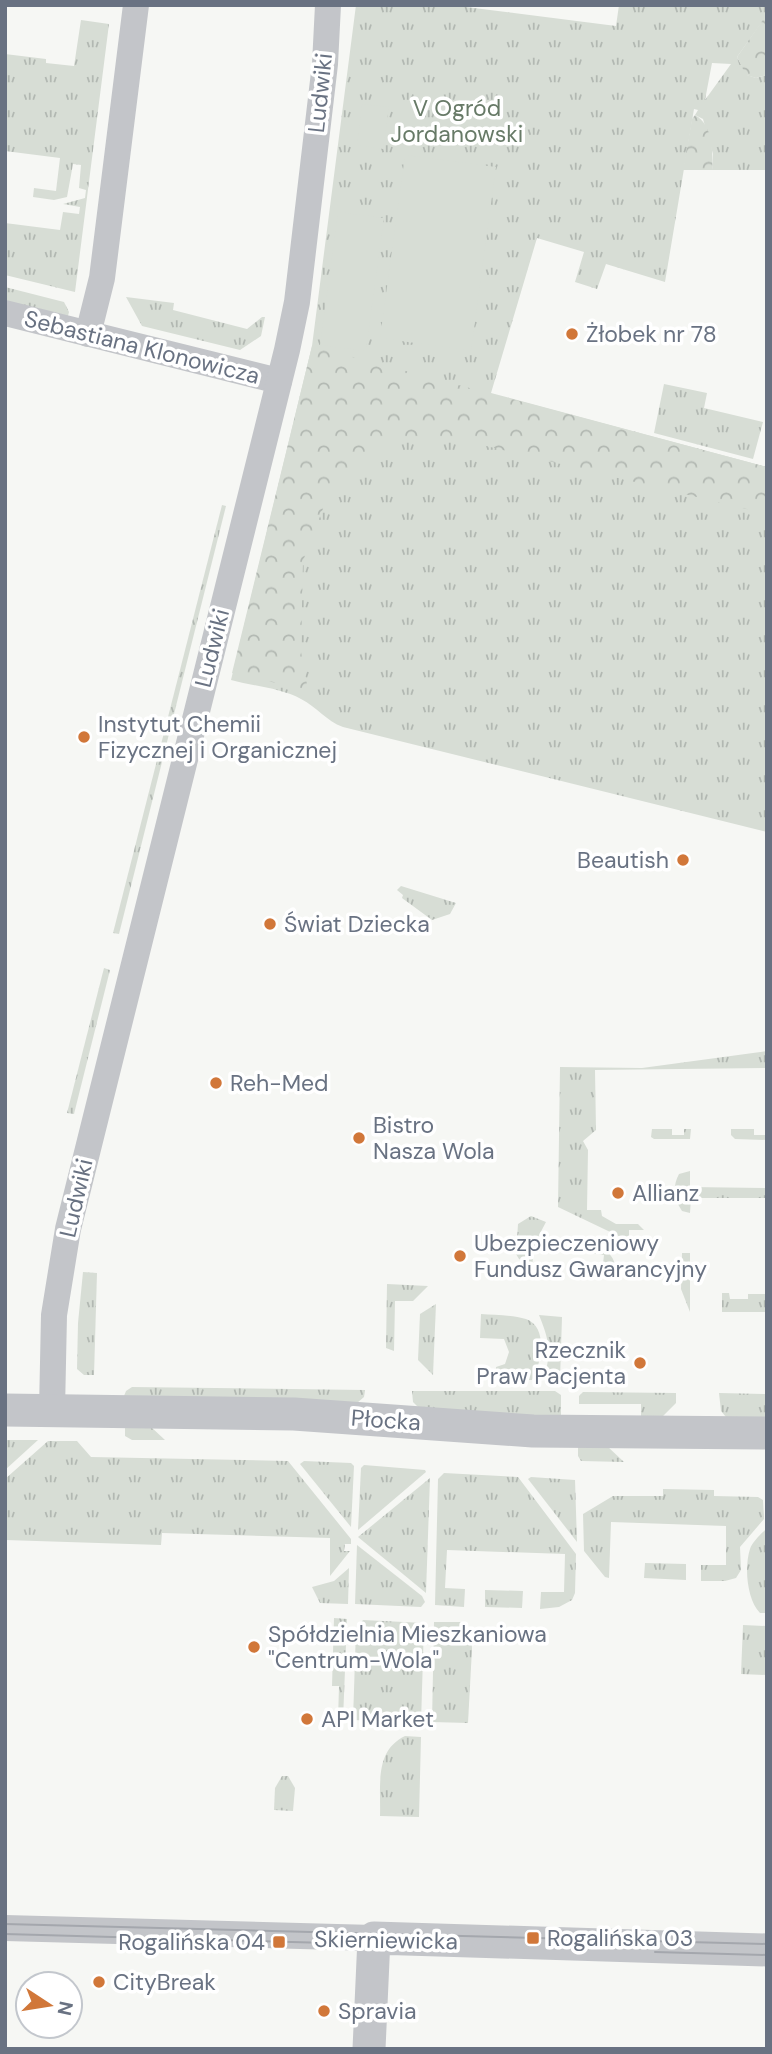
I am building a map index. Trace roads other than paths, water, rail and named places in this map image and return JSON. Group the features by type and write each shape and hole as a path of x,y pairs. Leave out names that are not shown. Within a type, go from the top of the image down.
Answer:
{"street":[{"path":"88,334 102,278 136,5"},
{"name":"Ludwiki","path":"52,1410 54,1315 68,1229 297,302 325,64 328,5"},
{"name":"Sebastiana Klonowicza","path":"5,313 279,382"},
{"name":"Płocka","path":"5,1410 294,1414 533,1431 767,1433"},
{"name":"Skierniewicka","path":"5,1928 767,1950"},
{"path":"369,2049 374,1938"}],"tram line":[{"path":"5,1924 767,1944"},
{"path":"5,1934 329,1943"},
{"path":"655,1952 767,1955"}],"place":[{"name":"Żłobek nr 78","path":"572,334"},
{"name":"Instytut Chemii Fizycznej i Organicznej","path":"84,737"},
{"name":"Beautish","path":"683,860"},
{"name":"Świat Dziecka","path":"270,924"},
{"name":"Reh-Med","path":"216,1083"},
{"name":"Bistro Nasza Wola","path":"359,1138"},
{"name":"Allianz","path":"618,1193"},
{"name":"Ubezpieczeniowy Fundusz Gwarancyjny","path":"460,1256"},
{"name":"Rzecznik Praw Pacjenta","path":"640,1363"},
{"name":"Spółdzielnia Mieszkaniowa \"Centrum-Wola\"","path":"254,1647"},
{"name":"API Market","path":"307,1719"},
{"name":"Rogalińska 03","path":"533,1938"},
{"name":"Rogalińska 04","path":"279,1942"},
{"name":"CityBreak","path":"99,1982"},
{"name":"Spravia","path":"324,2011"}],"park label":[{"name":"V Ogród Jordanowski","path":"457,121"}]}
